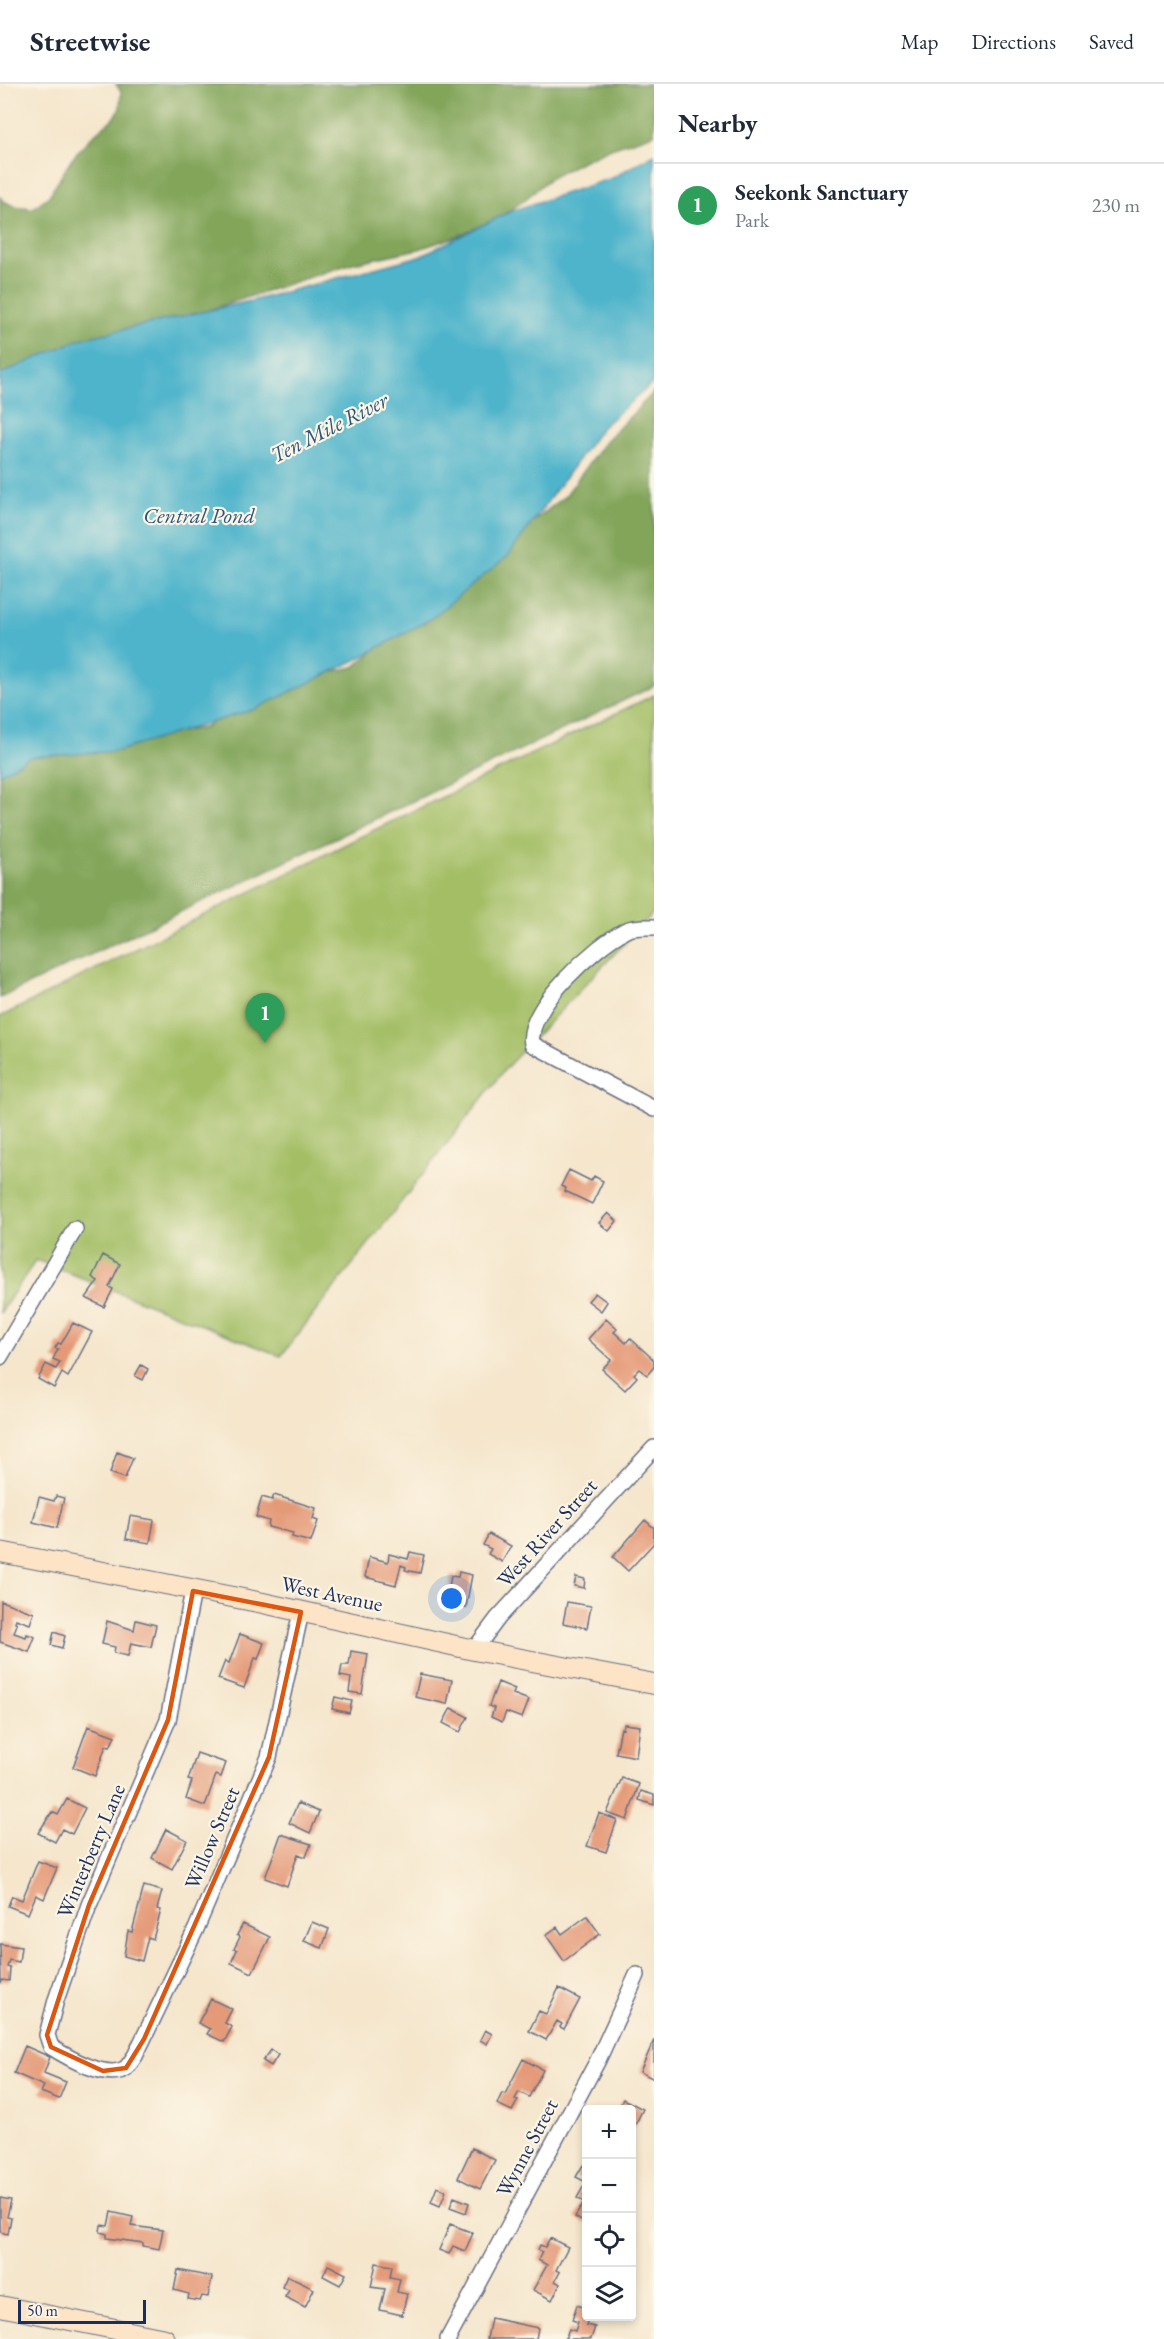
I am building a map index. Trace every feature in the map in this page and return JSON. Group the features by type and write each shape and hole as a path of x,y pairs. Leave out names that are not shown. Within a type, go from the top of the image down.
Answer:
{"street":[{"path":"654,927 642,926 627,930 567,976 542,1008 530,1034 532,1044 654,1110"},
{"path":"0,1357 75,1229"},
{"name":"West River Street","path":"474,1650 498,1618 654,1448"},
{"name":"West Avenue","path":"0,1552 301,1612 474,1650 654,1684"},
{"name":"Winterberry Lane","path":"126,2068 117,2071 103,2071 85,2064 51,2047 47,2036 56,2000 89,1905 168,1720 193,1591"},
{"name":"Willow Street","path":"126,2068 144,2039 196,1929 268,1757 301,1612"},
{"name":"Wynne Street","path":"448,2339 598,2060 637,1975"},
{"path":"0,2306 157,2338"}],"highlighted area":[{"path":"193,1591 301,1612 269,1757 144,2039 126,2068 103,2071 51,2047 47,2035 89,1905 168,1720"}],"green space":[{"path":"116,84 654,84 654,134 611,148 576,164 549,179 522,202 494,221 419,249 353,263 218,307 163,327 0,399 0,197 11,205 33,208 49,196 72,159 91,137 115,117 120,108 121,92"},
{"path":"654,392 654,686 0,998 0,768 37,751 204,728 229,710 323,674 354,667 566,495 604,443"},
{"path":"654,695 654,912 505,1069 281,1356 36,1260 0,1313 0,1017 366,834"}],"water":[{"name":"Central Pond","path":"654,154 654,382 601,428 508,556 429,620 356,660 255,709 118,751 30,757 0,774 0,374 80,339 255,300 420,256 511,211 612,178"}],"building":[{"path":"569,1170 591,1181 594,1176 603,1181 592,1204 565,1191 566,1188 561,1186"},
{"path":"608,1213 617,1221 609,1231 599,1223"},
{"path":"103,1255 120,1264 109,1287 113,1289 104,1307 86,1298 98,1281 92,1277"},
{"path":"595,1293 607,1302 601,1311 588,1301"},
{"path":"606,1319 617,1329 614,1332 626,1343 630,1338 654,1360 654,1367 647,1375 639,1369 634,1374 637,1377 625,1390 602,1369 611,1360 588,1339"},
{"path":"73,1323 92,1332 68,1377 62,1373 54,1388 38,1379 46,1364 56,1369 60,1362 53,1359 58,1349 55,1348 58,1343 61,1344"},
{"path":"141,1365 148,1369 143,1380 135,1376"},
{"path":"117,1452 133,1458 125,1478 110,1473"},
{"path":"274,1495 316,1508 313,1519 318,1521 311,1542 292,1537 293,1533 268,1527 269,1521 256,1517 262,1497 272,1500"},
{"path":"56,1496 64,1498 57,1528 33,1522 39,1497 54,1501"},
{"path":"130,1516 154,1520 150,1543 126,1539"},
{"path":"645,1520 654,1528 654,1543 628,1571 613,1557"},
{"path":"489,1534 511,1546 502,1562 488,1554 491,1549 483,1545"},
{"path":"410,1552 424,1555 420,1573 405,1570 406,1567 401,1565 396,1585 365,1577 369,1557 388,1562 389,1554 408,1559"},
{"path":"459,1572 472,1575 466,1607 446,1603 451,1576 458,1577"},
{"path":"576,1577 585,1579 584,1588 574,1586"},
{"path":"1,1601 34,1613 30,1624 16,1619 15,1623 17,1624 14,1633 35,1637 29,1652 0,1642"},
{"path":"567,1602 591,1606 587,1628 563,1623"},
{"path":"136,1620 156,1625 151,1647 131,1643 128,1656 114,1653 115,1647 102,1644 107,1621 134,1630"},
{"path":"54,1632 65,1636 62,1648 51,1645"},
{"path":"240,1634 264,1643 258,1659 255,1658 244,1688 218,1679 225,1661 229,1663"},
{"path":"351,1651 368,1654 362,1694 349,1692 351,1678 340,1676 342,1665 349,1665"},
{"path":"420,1674 452,1680 447,1704 415,1697"},
{"path":"498,1682 515,1689 513,1694 529,1700 522,1718 506,1712 502,1722 491,1717 494,1708 489,1706"},
{"path":"335,1697 352,1701 349,1713 332,1709"},
{"path":"451,1708 468,1717 460,1732 443,1723"},
{"path":"624,1724 640,1726 636,1757 616,1753 621,1728 623,1729"},
{"path":"88,1726 115,1736 110,1747 106,1746 95,1776 73,1767"},
{"path":"197,1753 226,1763 221,1777 216,1775 205,1806 186,1799 192,1781 188,1780"},
{"path":"622,1778 639,1784 627,1820 607,1813"},
{"path":"641,1791 654,1795 654,1805 639,1800"},
{"path":"67,1799 85,1808 72,1834 62,1829 55,1842 38,1833 52,1812 58,1815"},
{"path":"298,1803 319,1812 310,1833 289,1823"},
{"path":"599,1813 617,1820 606,1852 587,1846"},
{"path":"166,1829 187,1840 172,1869 152,1858"},
{"path":"281,1834 311,1844 306,1857 298,1854 287,1886 265,1878"},
{"path":"38,1861 57,1868 44,1899 36,1895 28,1914 8,1906 12,1896 22,1900"},
{"path":"144,1886 162,1891 157,1909 161,1910 153,1939 148,1937 142,1961 124,1956 128,1931 132,1932"},
{"path":"587,1916 600,1934 564,1961 546,1935 557,1927 562,1934"},
{"path":"312,1922 329,1929 322,1948 304,1941"},
{"path":"243,1924 270,1937 252,1973 231,1963 240,1937 237,1935"},
{"path":"0,1944 21,1947 19,1962 9,1960 7,1967 10,1968 9,1981 2,1980 1,1984"},
{"path":"559,1988 580,1999 564,2029 557,2021 546,2040 529,2031 539,2011 546,2014"},
{"path":"211,1999 232,2009 225,2023 232,2027 224,2042 207,2034 210,2029 198,2023"},
{"path":"485,2030 492,2034 487,2044 480,2040"},
{"path":"654,2040 654,2079 640,2072"},
{"path":"25,2046 50,2057 44,2073 66,2082 59,2099 41,2092 44,2086 14,2073"},
{"path":"271,2050 278,2055 271,2066 263,2061"},
{"path":"523,2059 543,2070 529,2097 519,2092 515,2099 518,2100 512,2111 497,2104 502,2093 505,2094"},
{"path":"623,2099 635,2105 620,2105"},
{"path":"636,2106 643,2109 636,2123"},
{"path":"472,2148 495,2160 480,2189 458,2178"},
{"path":"582,2167 582,2180 576,2177"},
{"path":"437,2187 446,2191 440,2206 431,2202"},
{"path":"582,2189 582,2201 577,2198"},
{"path":"454,2197 469,2203 466,2213 450,2207"},
{"path":"0,2198 11,2200 7,2217 11,2218 8,2234 0,2232"},
{"path":"582,2205 582,2221 575,2217"},
{"path":"111,2212 133,2217 131,2226 163,2230 159,2249 143,2246 143,2243 107,2238 107,2234 100,2232 101,2225 108,2226"},
{"path":"450,2224 473,2233 465,2251 453,2246 449,2254 439,2250"},
{"path":"550,2238 568,2247 556,2270 560,2272 555,2281 560,2284 552,2300 533,2290 547,2265 538,2260 542,2252 538,2250 540,2245 545,2247"},
{"path":"376,2263 392,2266 390,2277 400,2279 397,2292 407,2294 402,2315 380,2310 385,2289 371,2287"},
{"path":"328,2265 346,2274 340,2285 323,2276"},
{"path":"178,2270 212,2277 208,2297 202,2296 200,2301 188,2299 189,2294 174,2290"},
{"path":"287,2276 314,2289 305,2307 285,2297 289,2290 282,2287"},
{"path":"577,2305 582,2307 582,2321 587,2321 586,2325 595,2327 591,2339 565,2339 569,2329 575,2331 578,2322 572,2320"},
{"path":"491,2318 538,2328 536,2339 487,2339"}],"place":[{"name":"Seekonk Sanctuary","path":"265,1043"}],"water label":[{"name":"Ten Mile River","path":"329,427"}]}
